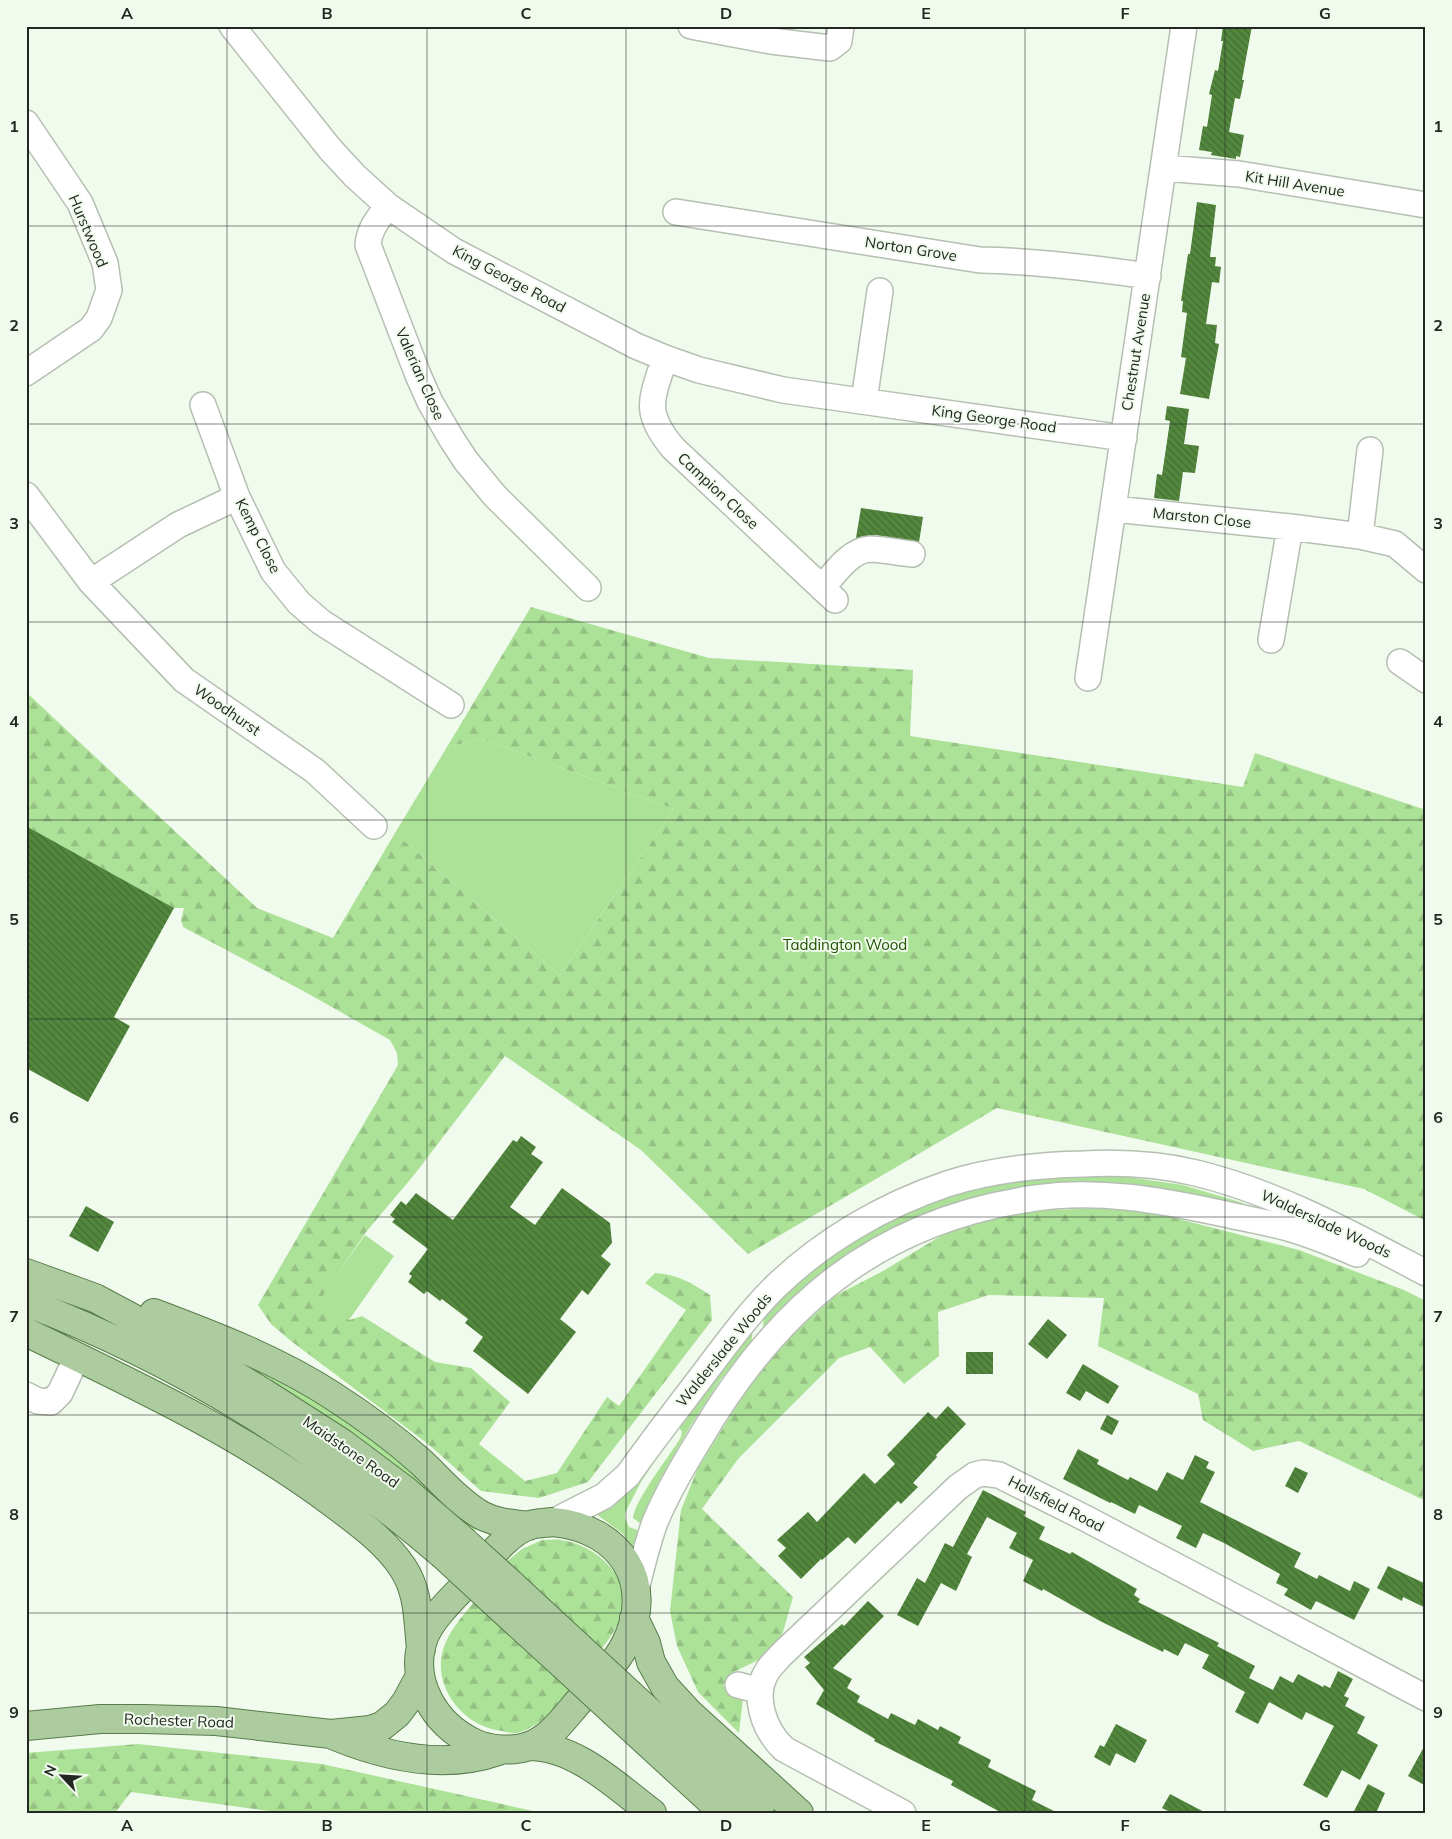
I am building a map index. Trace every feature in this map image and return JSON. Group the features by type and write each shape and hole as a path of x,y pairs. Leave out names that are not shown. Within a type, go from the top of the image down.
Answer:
{"main road":[{"name":"Maidstone Road","path":"26,1273 95,1298 200,1354 342,1443 406,1491 450,1545 623,1704"},
{"path":"95,1298 118,1300 212,1336 290,1371 333,1396 375,1426 482,1515 496,1521 541,1524 569,1523 582,1527 604,1539 616,1550 634,1578 636,1589 634,1618 625,1646 561,1722 547,1735 529,1746"},
{"path":"26,1302 140,1351 252,1413 330,1465 390,1510 450,1545"},
{"path":"26,1332 73,1366 152,1393 255,1450 302,1480 375,1537 404,1569 412,1586 417,1606 421,1663 429,1701 442,1720 462,1736 486,1748 499,1750"},
{"name":"Rochester Road","path":"26,1726 100,1718 181,1719 254,1724 331,1734 370,1730 382,1726 397,1714 406,1702 421,1663 424,1636 430,1626 506,1541 541,1524"},
{"path":"634,1618 646,1643 651,1662 664,1688 799,1813"},
{"path":"623,1704 724,1813"},
{"path":"623,1704 760,1813"},
{"name":"Rochester Road","path":"331,1734 365,1748 420,1760 483,1756 499,1750 529,1746"},
{"path":"529,1746 542,1746 570,1755 652,1813"}],"street":[{"name":"King George Road","path":"232,26 330,149 355,176 388,206 454,250 636,346 665,358 736,380 783,390 1124,438"},
{"path":"691,26 771,41 830,48 839,41 841,26"},
{"name":"Chestnut Avenue","path":"1088,678 1184,26"},
{"name":"Hurstwood","path":"26,123 80,203 105,263 109,290 99,318 90,329 26,373"},
{"name":"Kit Hill Avenue","path":"1164,168 1239,174 1426,205"},
{"name":"Valerian Close","path":"388,206 374,223 368,235 368,245 412,360 440,421 466,461 495,496 588,588"},
{"name":"Norton Grove","path":"676,212 980,260 1025,261 1079,266 1148,276"},
{"path":"864,401 880,290"},
{"name":"Campion Close","path":"665,358 654,394 652,412 664,438 829,594 851,557 860,551 870,549 912,554"},
{"name":"Kemp Close","path":"203,405 237,497 273,571 299,603 321,622 451,705"},
{"path":"1360,536 1370,450"},
{"name":"Woodhurst","path":"26,495 91,582 184,680 315,771 374,826"},
{"path":"91,582 178,525 237,497"},
{"name":"Marston Close","path":"1114,509 1360,536 1395,544 1426,570"},
{"path":"1271,640 1290,527"},
{"name":"Walderslade Woods","path":"541,1524 604,1496 628,1475 755,1308 812,1255 859,1224 916,1196 949,1183 993,1173 1066,1164 1109,1163 1152,1165 1174,1169 1226,1181 1293,1206 1333,1224 1426,1273"},
{"name":"Walderslade Woods","path":"636,1589 656,1520 677,1477 724,1398 761,1351 795,1312 818,1291 844,1272 906,1235 934,1223 964,1213 1037,1197 1100,1196 1153,1200 1287,1228 1328,1241 1426,1284"},
{"path":"26,1395 38,1401 51,1402 60,1393 73,1366"},
{"name":"Hallsfield Road","path":"903,1813 789,1753 772,1735 754,1696 768,1669 781,1655 958,1487 983,1473 999,1475 1085,1518 1426,1698"}],"green space":[{"name":"Taddington Wood","path":"531,607 709,658 913,670 910,736 1243,787 1255,753 1426,810 1426,1221 1364,1189 997,1108 748,1254 641,1150 505,1056 414,1175 366,1232 320,1300 349,1320 362,1316 435,1362 471,1368 510,1402 479,1444 525,1481 557,1473 607,1397 619,1406 686,1310 645,1283 655,1273 670,1275 684,1280 710,1295 712,1320 588,1482 539,1498 481,1491 428,1444 291,1341 271,1324 258,1305 398,1065 397,1053 390,1040 183,927 181,920 184,908 174,908 26,826 26,692 257,908 333,938 395,833 560,975 674,809 483,739 447,747"},
{"path":"483,739 674,809 560,975 395,833 447,747"},
{"path":"1114,1175 1183,1185 1243,1203 1247,1206 994,1195 789,1304 765,1327 763,1326 764,1313 813,1267 886,1220 952,1194 1010,1179"},
{"path":"1106,1208 1159,1214 1299,1250 1404,1290 1426,1301 1426,1501 1299,1441 1253,1451 1203,1420 1198,1394 1098,1346 1104,1298 989,1295 938,1312 939,1356 904,1384 870,1347 839,1358 738,1459 702,1509 793,1597 781,1639 758,1660 730,1674 723,1686 743,1699 739,1733 698,1692 677,1646 670,1611 681,1510 698,1468 754,1378 792,1335 835,1296 883,1271 949,1231 1022,1211"},
{"path":"365,1235 394,1256 349,1320 319,1300"},
{"path":"753,1329 751,1345 721,1379 691,1425 658,1483 641,1524 633,1518 635,1510 646,1489 681,1437 682,1432 677,1424"},
{"path":"230,1352 284,1377 378,1441 477,1522 475,1533 227,1359"},
{"path":"674,1432 641,1482 625,1513 629,1527 640,1531 635,1546 632,1545 622,1533 596,1514"},
{"path":"542,1540 561,1540 575,1543 588,1549 600,1557 618,1578 622,1591 623,1605 620,1620 601,1650 506,1562 522,1549"},
{"path":"475,1601 571,1691 540,1722 517,1733 489,1729 478,1724 458,1708 444,1685 441,1673 441,1660 445,1643 453,1628"},
{"path":"138,1744 322,1764 542,1813 284,1813 131,1792 115,1813 26,1813 26,1753"}],"building":[{"path":"1223,26 1252,26 1240,99 1235,98 1229,132 1244,135 1240,157 1236,156 1236,159 1211,155 1212,152 1199,150 1203,126 1207,127 1212,95 1209,94 1215,70 1218,71 1223,41 1221,41"},
{"path":"1197,202 1216,205 1210,257 1216,257 1215,266 1221,267 1219,283 1212,282 1206,324 1217,325 1215,343 1219,344 1209,399 1180,394 1186,358 1181,357 1187,313 1182,312 1183,301 1181,301"},
{"path":"1167,406 1189,409 1184,444 1199,446 1195,473 1183,472 1179,501 1154,498 1157,474 1162,475 1170,421 1165,420"},
{"path":"861,508 923,517 919,542 876,535 856,538"},
{"path":"26,826 174,908 114,1017 130,1026 88,1102 26,1068"},
{"path":"521,1136 536,1147 531,1154 543,1162 510,1207 535,1225 562,1188 610,1223 612,1243 601,1256 611,1264 588,1295 582,1290 560,1319 576,1332 528,1394 473,1351 483,1337 465,1323 468,1319 442,1299 440,1301 427,1291 424,1294 408,1282 412,1276 409,1274 428,1249 392,1222 395,1219 390,1215 401,1201 406,1205 416,1193 453,1220 513,1140 517,1142"},
{"path":"86,1206 114,1222 98,1252 69,1236"},
{"path":"1048,1319 1067,1335 1047,1359 1028,1344"},
{"path":"966,1352 993,1352 993,1374 966,1374"},
{"path":"1083,1364 1119,1386 1108,1404 1086,1391 1080,1401 1066,1393"},
{"path":"948,1406 966,1424 936,1455 937,1457 913,1483 918,1487 901,1504 898,1501 855,1544 848,1537 821,1559 801,1579 778,1556 786,1548 777,1540 808,1512 817,1522 864,1473 875,1484 895,1464 887,1455 928,1412 936,1419"},
{"path":"1107,1415 1119,1421 1112,1435 1100,1429"},
{"path":"1078,1449 1099,1460 1097,1464 1128,1480 1130,1477 1157,1491 1167,1472 1183,1480 1195,1455 1209,1462 1206,1468 1215,1472 1200,1502 1301,1553 1294,1567 1317,1579 1319,1575 1350,1591 1354,1581 1370,1589 1354,1620 1316,1601 1311,1610 1284,1595 1288,1589 1276,1583 1280,1574 1224,1543 1203,1533 1196,1548 1176,1538 1182,1526 1139,1505 1135,1514 1063,1479"},
{"path":"1295,1467 1308,1473 1298,1493 1285,1486"},
{"path":"983,1490 1026,1512 1024,1516 1045,1527 1039,1539 1070,1554 1072,1552 1137,1589 1134,1595 1140,1599 1138,1602 1219,1643 1217,1646 1255,1666 1249,1678 1273,1690 1280,1676 1293,1683 1298,1674 1323,1687 1324,1685 1330,1688 1338,1671 1353,1679 1344,1696 1349,1698 1345,1706 1365,1717 1357,1733 1378,1745 1360,1780 1342,1770 1327,1798 1303,1785 1334,1726 1306,1712 1302,1720 1269,1702 1258,1724 1235,1712 1245,1692 1202,1668 1209,1655 1185,1643 1178,1656 1164,1649 1163,1652 1100,1621 1043,1589 1042,1591 1023,1581 1033,1560 1009,1548 1017,1533 987,1517 967,1554 972,1557 956,1591 941,1583 918,1626 897,1615 917,1578 925,1583 945,1543 953,1547"},
{"path":"1388,1566 1426,1584 1426,1608 1403,1597 1402,1601 1377,1588"},
{"path":"868,1601 884,1616 833,1668 852,1679 847,1688 860,1696 857,1702 888,1719 891,1713 915,1725 918,1719 938,1730 940,1726 961,1737 958,1743 991,1760 988,1767 1036,1791 1032,1800 1058,1813 1002,1813 951,1785 953,1781 874,1741 875,1739 816,1704 824,1690 805,1667 810,1663 804,1657 842,1624 844,1626"},
{"path":"1116,1724 1147,1740 1135,1763 1116,1753 1110,1766 1094,1757 1100,1745 1104,1747"},
{"path":"1426,1743 1426,1786 1408,1776"},
{"path":"1368,1784 1385,1793 1376,1813 1353,1813"},
{"path":"1170,1794 1206,1813 1172,1813 1162,1808"}]}
